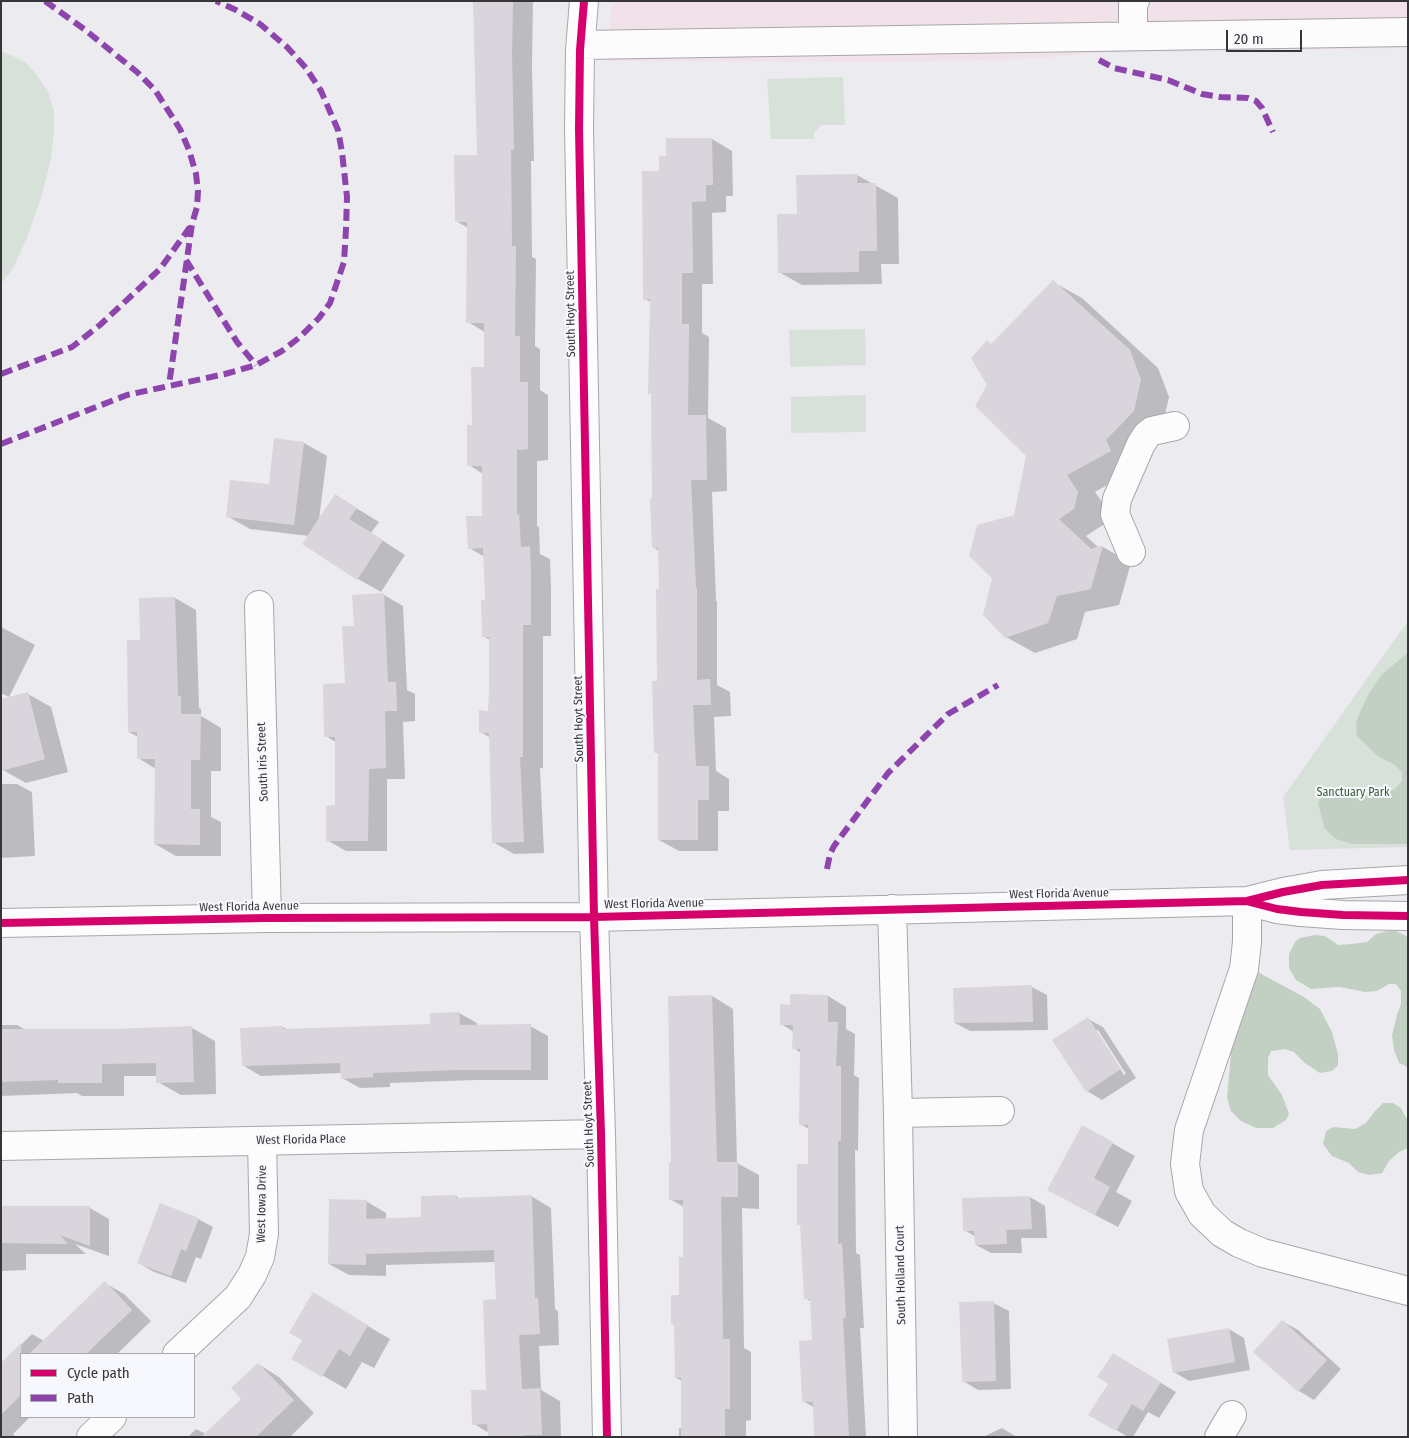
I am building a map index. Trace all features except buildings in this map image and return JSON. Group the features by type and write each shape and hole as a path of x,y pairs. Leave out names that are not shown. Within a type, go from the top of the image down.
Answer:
{"street":[{"name":"South Hoyt Street","path":"584,1 580,45 579,129 594,917 608,1437"},
{"path":"1133,36 1133,4 1135,1"},
{"path":"580,45 1408,32"},
{"path":"1131,552 1115,514 1117,499 1141,444 1147,435 1152,431 1175,426"},
{"name":"South Iris Street","path":"259,605 267,918"},
{"name":"West Florida Avenue","path":"1,923 267,918 594,917 1248,901 1282,892 1322,885 1408,880"},
{"path":"1248,901 1244,969 1189,1130 1185,1164 1189,1190 1202,1214 1222,1233 1239,1243 1263,1253 1408,1291"},
{"name":"West Florida Avenue","path":"1248,901 1277,909 1301,912 1408,916"},
{"name":"South Holland Court","path":"892,910 898,1113 903,1437"},
{"path":"898,1113 1000,1111"},
{"name":"West Florida Place","path":"1,1146 601,1134"},
{"name":"West Iowa Drive","path":"178,1353 238,1297 252,1276 260,1257 264,1234 262,1141"},
{"path":"91,1437 111,1418"}],"shaded area":[{"path":"612,1 1408,1 1408,48 1101,53 1026,59 889,62 607,61"}],"green space":[{"path":"1,51 25,62 37,75 49,94 54,112 54,131 51,159 42,195 27,238 13,268 1,284"},
{"path":"843,77 845,125 821,125 814,133 814,139 771,139 767,79"},
{"path":"865,329 866,365 790,367 789,330"},
{"path":"866,395 866,432 791,433 791,397"},
{"name":"Sanctuary Park","path":"1408,621 1408,847 1290,850 1283,797"},
{"path":"1408,653 1408,844 1351,844 1336,839 1325,829 1318,802 1326,792 1339,790 1362,796 1383,793 1395,789 1402,781 1402,772 1395,765 1379,757 1357,736 1356,726 1357,719 1368,695 1382,674"},
{"path":"1396,931 1408,937 1408,1067 1399,1063 1394,1050 1392,1035 1401,1004 1401,991 1396,984 1389,984 1377,991 1365,992 1340,987 1311,989 1296,980 1289,968 1289,954 1295,942 1300,938 1315,935 1325,936 1338,945 1352,944 1367,942 1376,934"},
{"path":"1254,970 1304,997 1320,1009 1332,1032 1338,1054 1338,1065 1332,1071 1320,1073 1305,1063 1294,1052 1285,1049 1271,1051 1268,1058 1268,1075 1282,1095 1289,1114 1286,1120 1273,1128 1256,1128 1241,1121 1231,1111 1227,1098 1231,1054 1230,1037"},
{"path":"1383,1103 1393,1103 1401,1108 1408,1119 1408,1148 1399,1152 1389,1161 1382,1173 1369,1175 1358,1172 1349,1163 1332,1156 1323,1144 1326,1131 1333,1127 1355,1129 1366,1123"}],"marked path":[{"path":"45,1 84,29 137,72 155,90 180,129 189,150 196,174 197,207 192,224 169,385"},
{"path":"1,444 127,395 225,374 256,365 282,351 300,337 319,318 330,303 344,262 346,229 347,197 338,130 321,91 306,68 287,47 260,24 216,1"},
{"path":"1099,60 1114,68 1168,80 1202,94 1248,98 1256,101 1262,108 1273,132"},
{"path":"1,374 72,347 100,325 160,269 190,227"},
{"path":"186,260 237,342 256,365"},
{"path":"827,869 834,846 888,773 948,714 998,685"}],"cycle path":[{"path":"584,1 580,50 579,129 594,917 601,1134 607,1437"},
{"path":"1,923 267,918 594,917 1247,901 1322,885 1408,880"},
{"path":"1250,902 1277,909 1301,912 1408,916"}]}
